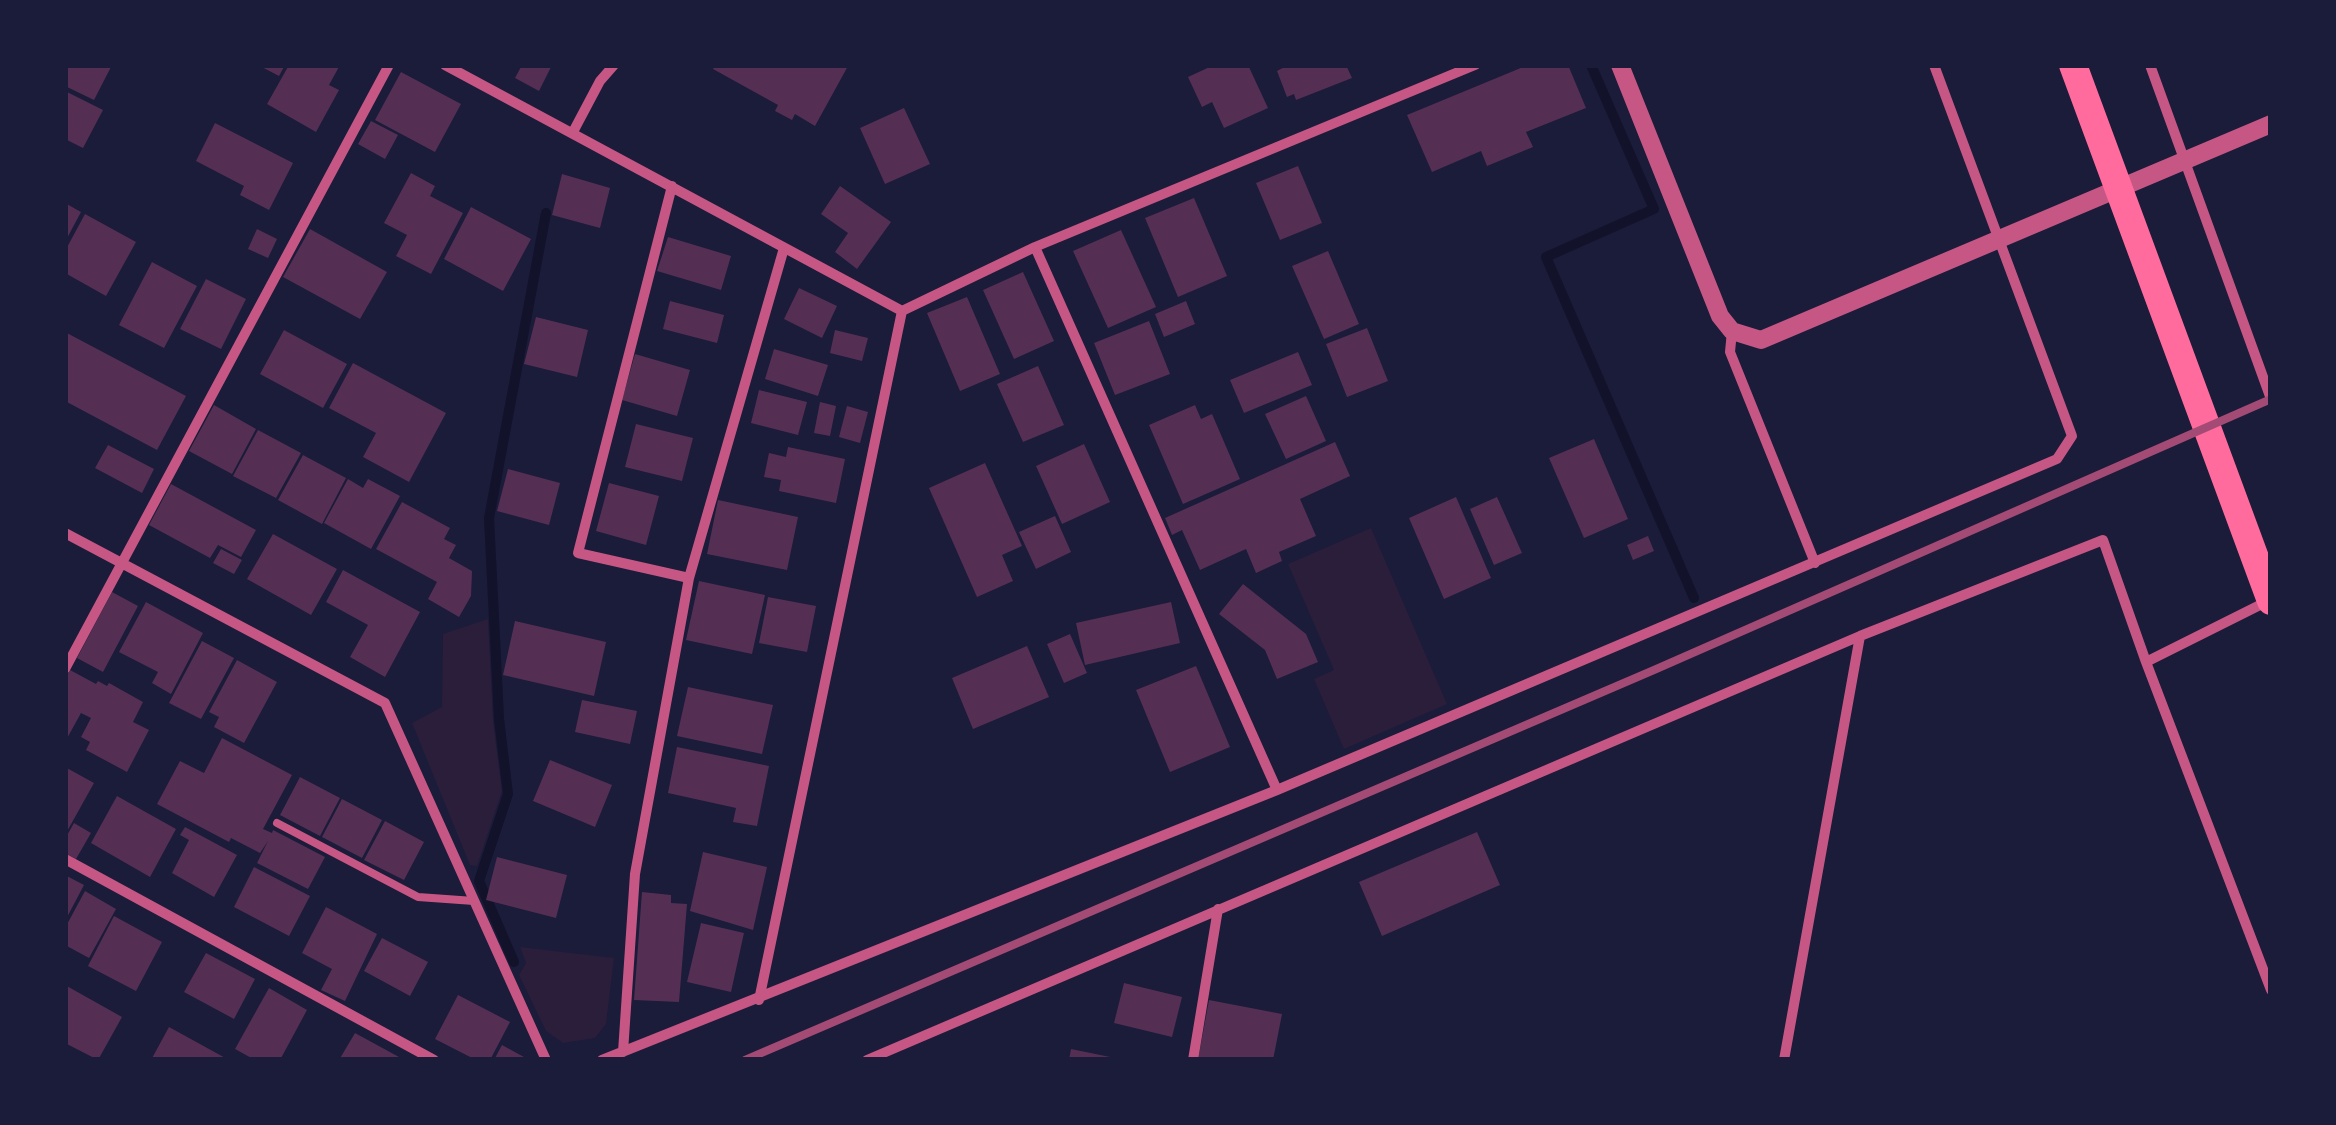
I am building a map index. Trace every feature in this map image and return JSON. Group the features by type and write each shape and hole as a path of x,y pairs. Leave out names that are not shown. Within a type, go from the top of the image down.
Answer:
{"highway":[{"path":"2073,65 2271,600"}],"street":[{"path":"65,669 389,65"},
{"path":"445,65 902,311"},
{"path":"573,132 600,81 614,65"},
{"path":"902,311 1035,247 1475,65"},
{"path":"1620,65 1720,316 1732,331 1761,340 2271,124"},
{"path":"602,1060 1277,790 2057,459 2072,436 1934,65"},
{"path":"2150,65 2271,399"},
{"path":"672,186 578,553 689,578"},
{"path":"1035,247 1277,790"},
{"path":"624,1052 634,874 689,578 784,248"},
{"path":"759,1000 902,311"},
{"path":"1732,331 1730,352 1815,563"},
{"path":"65,533 385,703 546,1060"},
{"path":"866,1060 1860,636 2103,540 2271,990"},
{"path":"2146,662 2271,600"},
{"path":"1784,1060 1860,636"},
{"path":"65,859 434,1060"},
{"path":"1193,1060 1218,909"}],"lane":[{"path":"277,823 418,897 474,901"}],"shaded area":[{"path":"1371,528 1447,704 1344,749 1314,679 1334,670 1288,564"},
{"path":"488,619 493,721 502,791 477,866 470,865 412,723 442,707 443,634"},
{"path":"520,947 614,958 606,1024 595,1038 563,1043 546,1031 519,975 526,963"}],"building":[{"path":"65,65 112,65 94,100 65,86"},
{"path":"258,65 285,65 279,76"},
{"path":"289,65 340,65 329,85 339,90 316,132 267,104"},
{"path":"522,65 552,65 539,91 515,78"},
{"path":"716,65 848,66 815,126 795,114 792,120 775,111 778,105 713,69"},
{"path":"1214,65 1248,65 1268,108 1224,128 1212,102 1202,107 1188,77"},
{"path":"1288,65 1346,65 1352,78 1296,100 1294,94 1287,97 1277,71"},
{"path":"1528,65 1568,65 1586,108 1526,132 1533,147 1487,166 1481,151 1432,172 1407,115"},
{"path":"401,72 461,104 435,152 375,120"},
{"path":"65,91 103,110 83,148 65,139"},
{"path":"904,108 930,164 885,184 860,128"},
{"path":"371,121 398,135 385,159 358,144"},
{"path":"215,123 293,163 269,210 240,195 244,186 196,161"},
{"path":"1298,166 1322,223 1280,240 1256,183"},
{"path":"411,173 435,186 430,196 463,213 431,274 396,256 407,235 384,223"},
{"path":"562,174 610,188 600,228 552,215"},
{"path":"840,186 891,222 857,269 835,252 848,233 821,214"},
{"path":"1194,198 1227,276 1178,297 1145,218"},
{"path":"65,203 81,212 65,242"},
{"path":"471,207 531,239 503,291 444,259"},
{"path":"85,214 136,242 106,296 65,273 65,251"},
{"path":"257,229 277,239 268,258 248,249"},
{"path":"310,229 387,272 360,319 283,277"},
{"path":"1121,230 1156,307 1108,328 1073,251"},
{"path":"668,237 731,256 721,290 657,271"},
{"path":"1328,251 1359,324 1324,339 1292,266"},
{"path":"152,262 197,286 164,348 119,325"},
{"path":"1023,272 1054,341 1014,359 983,290"},
{"path":"206,279 246,299 221,349 180,329"},
{"path":"799,288 837,306 822,338 784,319"},
{"path":"967,297 1000,374 960,391 927,313"},
{"path":"670,301 724,315 717,343 663,329"},
{"path":"1186,301 1195,324 1164,337 1155,314"},
{"path":"536,317 588,330 577,377 524,364"},
{"path":"1149,321 1170,374 1115,395 1094,343"},
{"path":"1367,328 1388,381 1347,397 1326,344"},
{"path":"284,330 347,364 323,408 260,374"},
{"path":"835,330 868,338 862,361 830,353"},
{"path":"65,332 186,396 157,450 65,401"},
{"path":"774,349 828,365 818,396 765,379"},
{"path":"1298,352 1312,385 1244,413 1230,380"},
{"path":"635,354 690,370 677,416 622,400"},
{"path":"353,363 446,413 409,482 363,457 376,433 329,408"},
{"path":"1038,366 1064,425 1023,442 997,384"},
{"path":"759,390 807,402 798,435 751,423"},
{"path":"1306,396 1326,441 1286,459 1265,414"},
{"path":"820,402 836,406 830,436 814,433"},
{"path":"214,405 256,429 232,474 189,451"},
{"path":"1195,405 1201,419 1212,414 1240,479 1183,504 1149,425"},
{"path":"847,406 868,412 860,443 839,437"},
{"path":"636,424 693,438 682,481 625,467"},
{"path":"258,430 301,453 276,498 233,476"},
{"path":"1594,439 1628,519 1584,538 1549,458"},
{"path":"1335,442 1350,476 1300,499 1316,536 1279,552 1282,561 1256,573 1246,549 1200,570 1182,530 1172,535 1165,518"},
{"path":"1084,444 1110,502 1062,524 1036,466"},
{"path":"108,445 154,469 142,493 95,468"},
{"path":"788,447 845,459 836,503 779,491 781,480 764,477 769,453 786,457"},
{"path":"303,455 346,478 322,524 278,500"},
{"path":"985,463 1022,546 1002,555 1013,581 977,597 929,488"},
{"path":"508,469 560,483 549,525 497,511"},
{"path":"348,479 363,488 368,479 400,496 371,549 324,523"},
{"path":"609,483 659,496 646,545 596,531"},
{"path":"171,484 256,530 241,557 218,545 210,558 149,525"},
{"path":"1456,497 1491,578 1444,599 1409,518"},
{"path":"1497,497 1522,553 1494,565 1470,509"},
{"path":"718,500 798,517 787,570 707,554"},
{"path":"402,502 450,528 444,539 456,545 449,558 472,571 471,596 459,617 428,599 437,582 376,549"},
{"path":"1055,516 1071,552 1036,569 1019,532"},
{"path":"273,534 337,569 311,615 247,579"},
{"path":"1648,536 1654,551 1633,560 1627,545"},
{"path":"221,549 242,560 234,574 213,563"},
{"path":"343,570 420,612 385,677 350,657 368,625 326,602"},
{"path":"699,581 765,595 752,654 686,640"},
{"path":"1243,584 1306,634 1318,662 1277,679 1265,650 1219,614"},
{"path":"112,592 138,606 103,672 77,658"},
{"path":"768,597 816,606 807,652 759,643"},
{"path":"146,602 203,633 171,694 152,683 158,672 119,652"},
{"path":"1171,602 1180,643 1085,665 1076,623"},
{"path":"515,621 606,642 594,696 503,675"},
{"path":"1070,634 1087,673 1064,683 1047,644"},
{"path":"202,641 234,658 201,719 169,703"},
{"path":"1027,646 1049,697 973,729 952,678"},
{"path":"237,660 277,682 244,743 214,727 219,717 209,712"},
{"path":"1196,666 1230,747 1170,772 1136,690"},
{"path":"70,670 96,684 109,683 143,702 133,722 149,730 127,772 86,750 90,742 81,737 91,718 81,713 65,742 65,679"},
{"path":"688,687 773,705 762,754 677,736"},
{"path":"582,700 637,711 630,744 575,732"},
{"path":"222,738 292,775 263,829 272,833 273,830 325,857 308,889 257,863 268,841 260,853 231,838 229,842 157,804 180,761 204,773"},
{"path":"677,747 769,766 757,826 733,822 736,808 668,793"},
{"path":"550,760 612,785 595,827 533,801"},
{"path":"65,767 94,783 65,835"},
{"path":"300,777 340,798 320,836 280,815"},
{"path":"117,796 176,829 150,877 91,843"},
{"path":"342,799 382,820 362,858 322,837"},
{"path":"385,821 424,842 404,880 364,860"},
{"path":"74,823 91,833 76,859 65,853 65,839"},
{"path":"185,827 237,855 214,897 172,873 189,840 180,835"},
{"path":"1477,832 1500,885 1382,936 1359,882"},
{"path":"703,852 767,867 753,930 690,911"},
{"path":"497,857 567,875 556,918 486,900"},
{"path":"254,867 310,896 289,936 234,907"},
{"path":"65,875 84,885 65,921"},
{"path":"85,891 116,909 89,958 65,945 65,928"},
{"path":"642,892 671,895 671,903 687,904 679,1002 634,1000"},
{"path":"326,907 377,934 345,1001 321,990 332,969 302,953"},
{"path":"114,916 162,942 136,991 88,966"},
{"path":"701,923 744,933 731,992 687,982"},
{"path":"382,938 428,962 410,996 364,971"},
{"path":"206,953 255,979 234,1019 184,992"},
{"path":"1124,983 1182,997 1172,1037 1114,1023"},
{"path":"65,985 122,1017 98,1060 65,1043"},
{"path":"269,988 307,1010 280,1060 255,1060 235,1049"},
{"path":"458,995 510,1022 490,1060 476,1060 435,1039"},
{"path":"1209,1000 1282,1014 1273,1060 1198,1060"},
{"path":"169,1027 229,1060 151,1060"},
{"path":"355,1033 399,1057 398,1060 339,1060"},
{"path":"502,1045 524,1057 523,1060 494,1060"},
{"path":"1071,1049 1115,1058 1115,1060 1069,1060"}],"waterway":[{"path":"1591,65 1654,209 1546,257 1694,598"},
{"path":"514,962 479,881 508,794 499,719 489,518 546,213"}],"railway":[{"path":"745,1060 1654,670 2271,399"}]}
